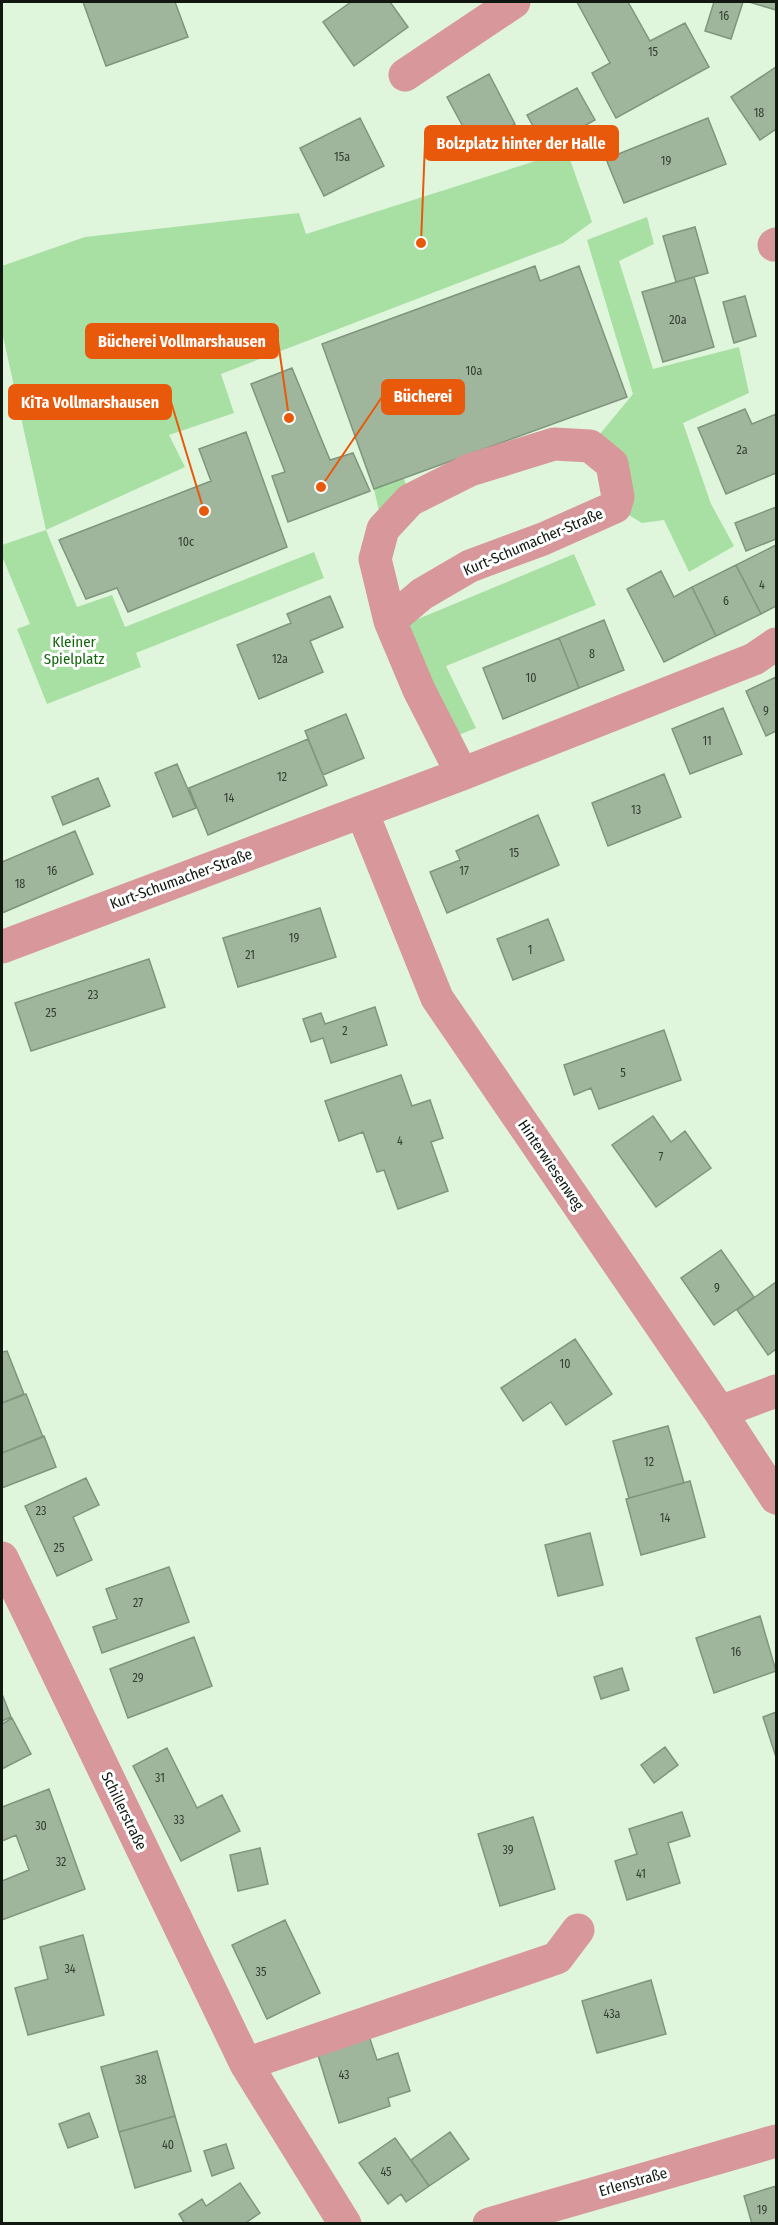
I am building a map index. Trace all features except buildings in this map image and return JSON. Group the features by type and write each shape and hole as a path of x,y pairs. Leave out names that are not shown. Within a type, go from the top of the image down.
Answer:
{"street":[{"path":"405,75 514,2"},
{"name":"Kurt-Schumacher-Straße","path":"390,621 422,594 470,566 543,539 615,507 618,497 612,464 590,446 554,444 470,470 410,500 383,529 375,559 390,621 419,690 462,774"},
{"name":"Kurt-Schumacher-Straße","path":"2,947 462,774 754,659 777,644"},
{"name":"Hinterwiesenweg","path":"362,812 437,998 777,1498"},
{"path":"720,1412 777,1391"},
{"name":"Schillerstraße","path":"2,1558 246,2064 345,2223"},
{"path":"246,2064 557,1958 578,1929"},
{"name":"Erlenstraße","path":"489,2223 777,2141"}],"green space":[{"path":"567,151 592,222 563,243 221,374 234,413 169,435 185,467 46,530 2,332 2,266 85,237 299,213 306,234"},
{"path":"647,217 654,244 619,261 653,369 739,347 749,393 683,423 711,504 734,546 689,572 664,520 642,523 615,507 590,446 633,394 587,240"},
{"path":"404,478 410,500 383,529 374,489"},
{"name":"Kleiner Spielplatz","path":"46,530 77,607 112,595 125,627 314,552 324,578 136,653 141,667 47,704 17,629 30,624 2,556 2,545"},
{"path":"574,554 596,605 446,666 476,728 454,737 406,624"}],"place":[{"name":"Bolzplatz hinter der Halle","path":"421,243"},
{"name":"Bücherei Vollmarshausen","path":"289,418"},
{"name":"Bücherei","path":"321,487"},
{"name":"KiTa Vollmarshausen","path":"204,511"}]}
